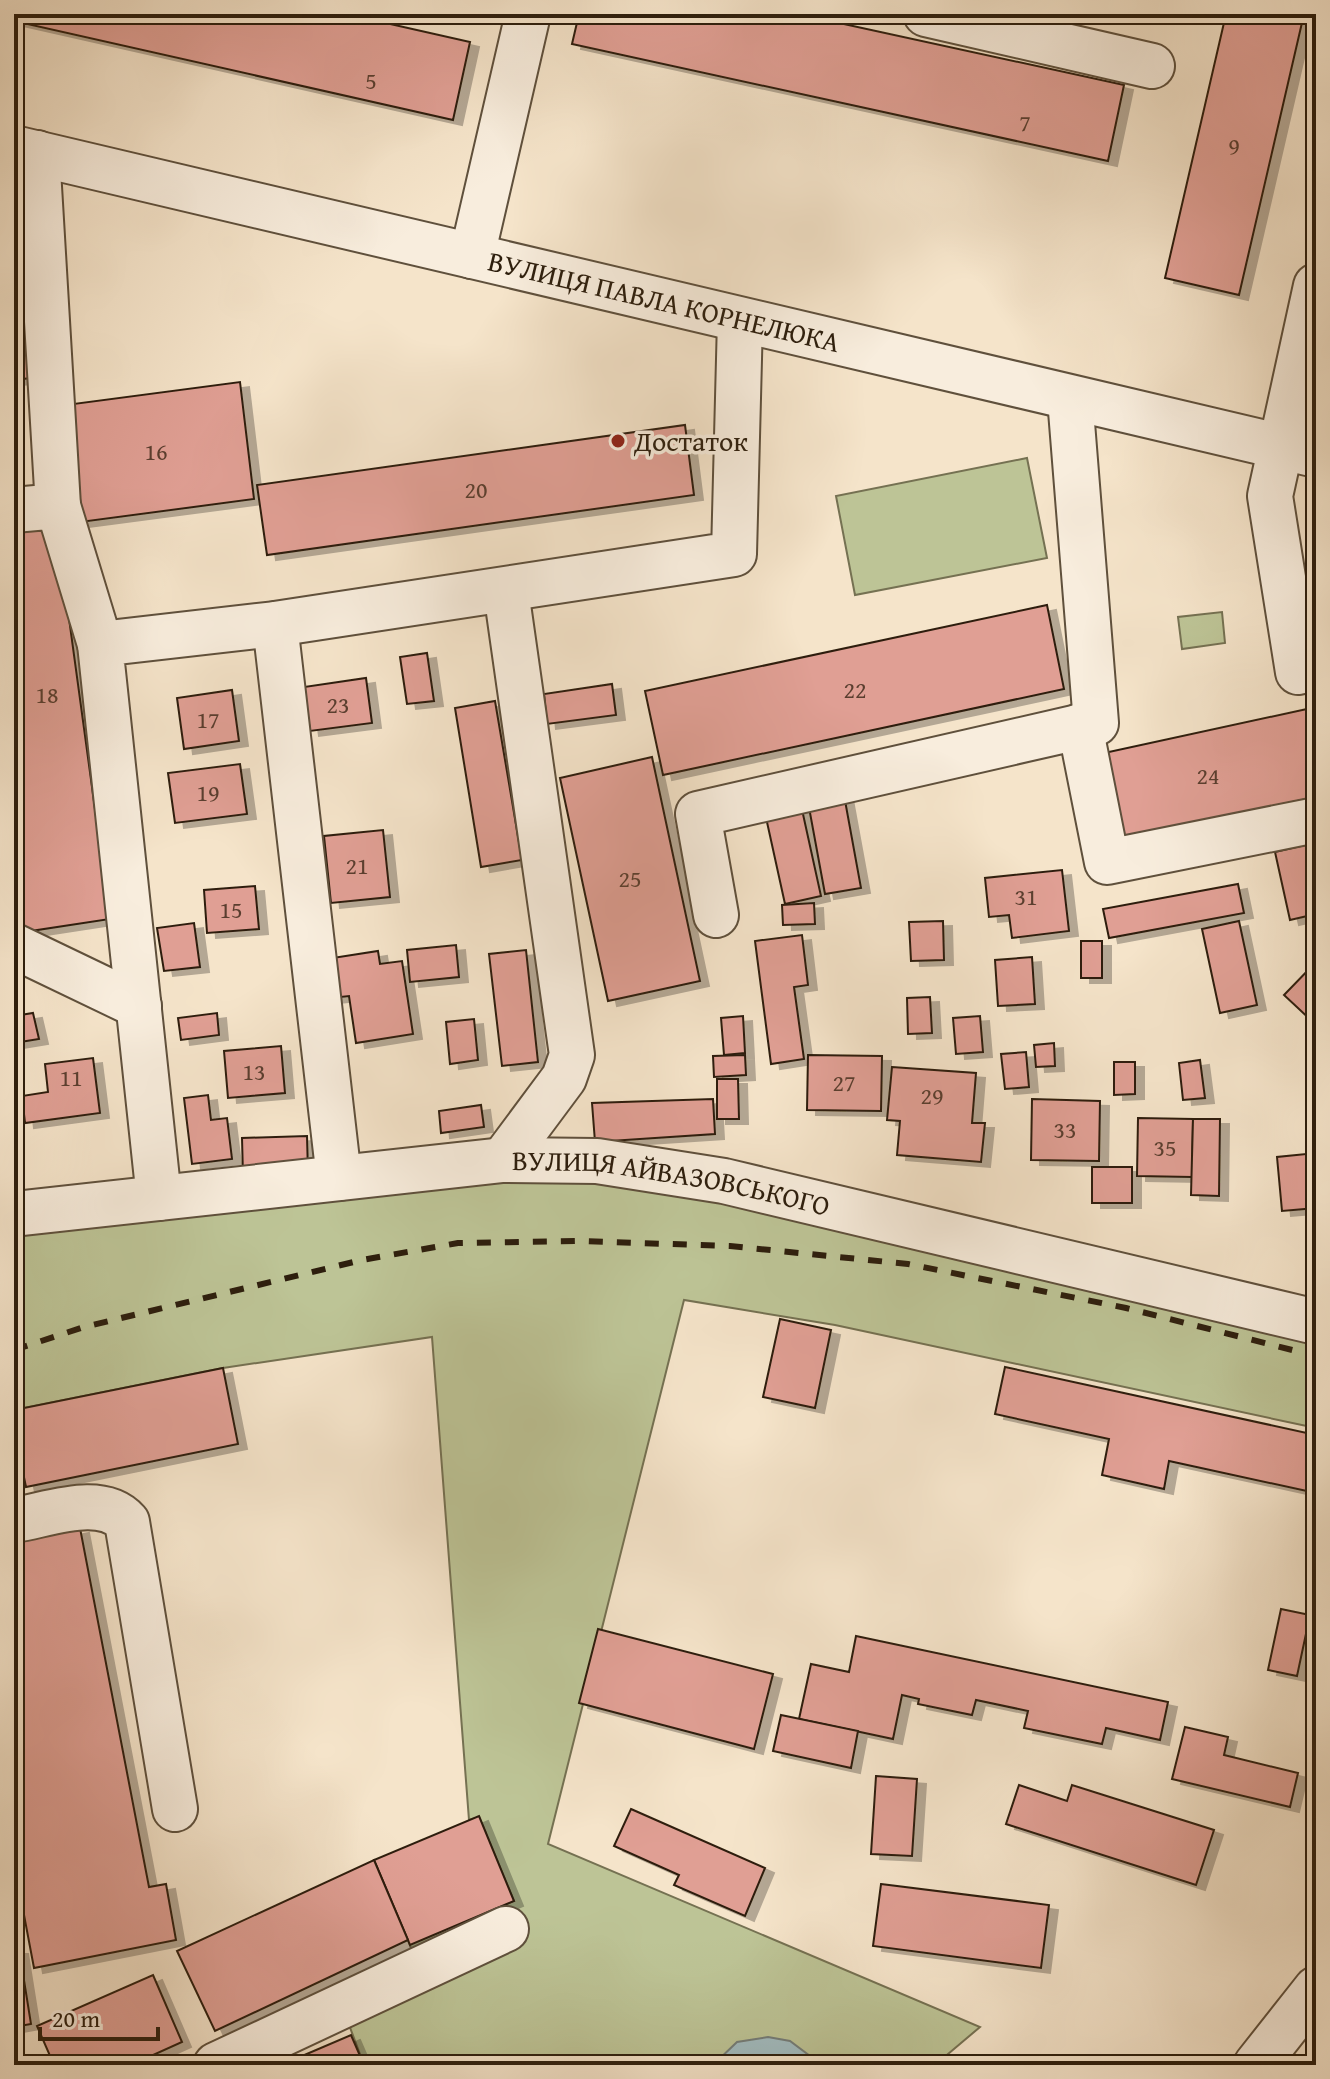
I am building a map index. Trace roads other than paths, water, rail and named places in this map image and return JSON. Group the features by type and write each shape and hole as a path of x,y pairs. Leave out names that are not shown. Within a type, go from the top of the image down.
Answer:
{"street":[{"path":"926,14 1152,66"},
{"path":"472,256 519,16"},
{"path":"26,150 58,506 100,644 159,1198"},
{"name":"ВУЛИЦЯ ПАВЛА КОРНЕЛЮКА","path":"26,150 1298,451"},
{"path":"1298,672 1270,496 1298,451 1316,286"},
{"path":"100,644 275,624 734,554 740,320"},
{"path":"716,915 698,814 1096,723 1070,398"},
{"path":"14,510 58,506"},
{"path":"503,1160 564,1078 572,1055 506,591"},
{"path":"275,624 339,1178"},
{"path":"1080,726 1107,862 1316,820"},
{"path":"14,946 139,1006"},
{"name":"ВУЛИЦЯ АЙВАЗОВСЬКОГО","path":"14,1214 503,1160 597,1161 709,1178 1316,1322"},
{"path":"14,1520 101,1506 117,1511 127,1522 175,1809"},
{"path":"216,2065 506,1929"},
{"path":"1256,2065 1316,1989"}],"water":[{"path":"768,2037 790,2041 822,2065 713,2065 737,2042"}],"railway":[{"path":"14,1350 84,1327 362,1260 458,1243 578,1241 730,1246 908,1264 1126,1308 1316,1356"}],"place":[{"name":"Достаток","path":"618,441"}]}
